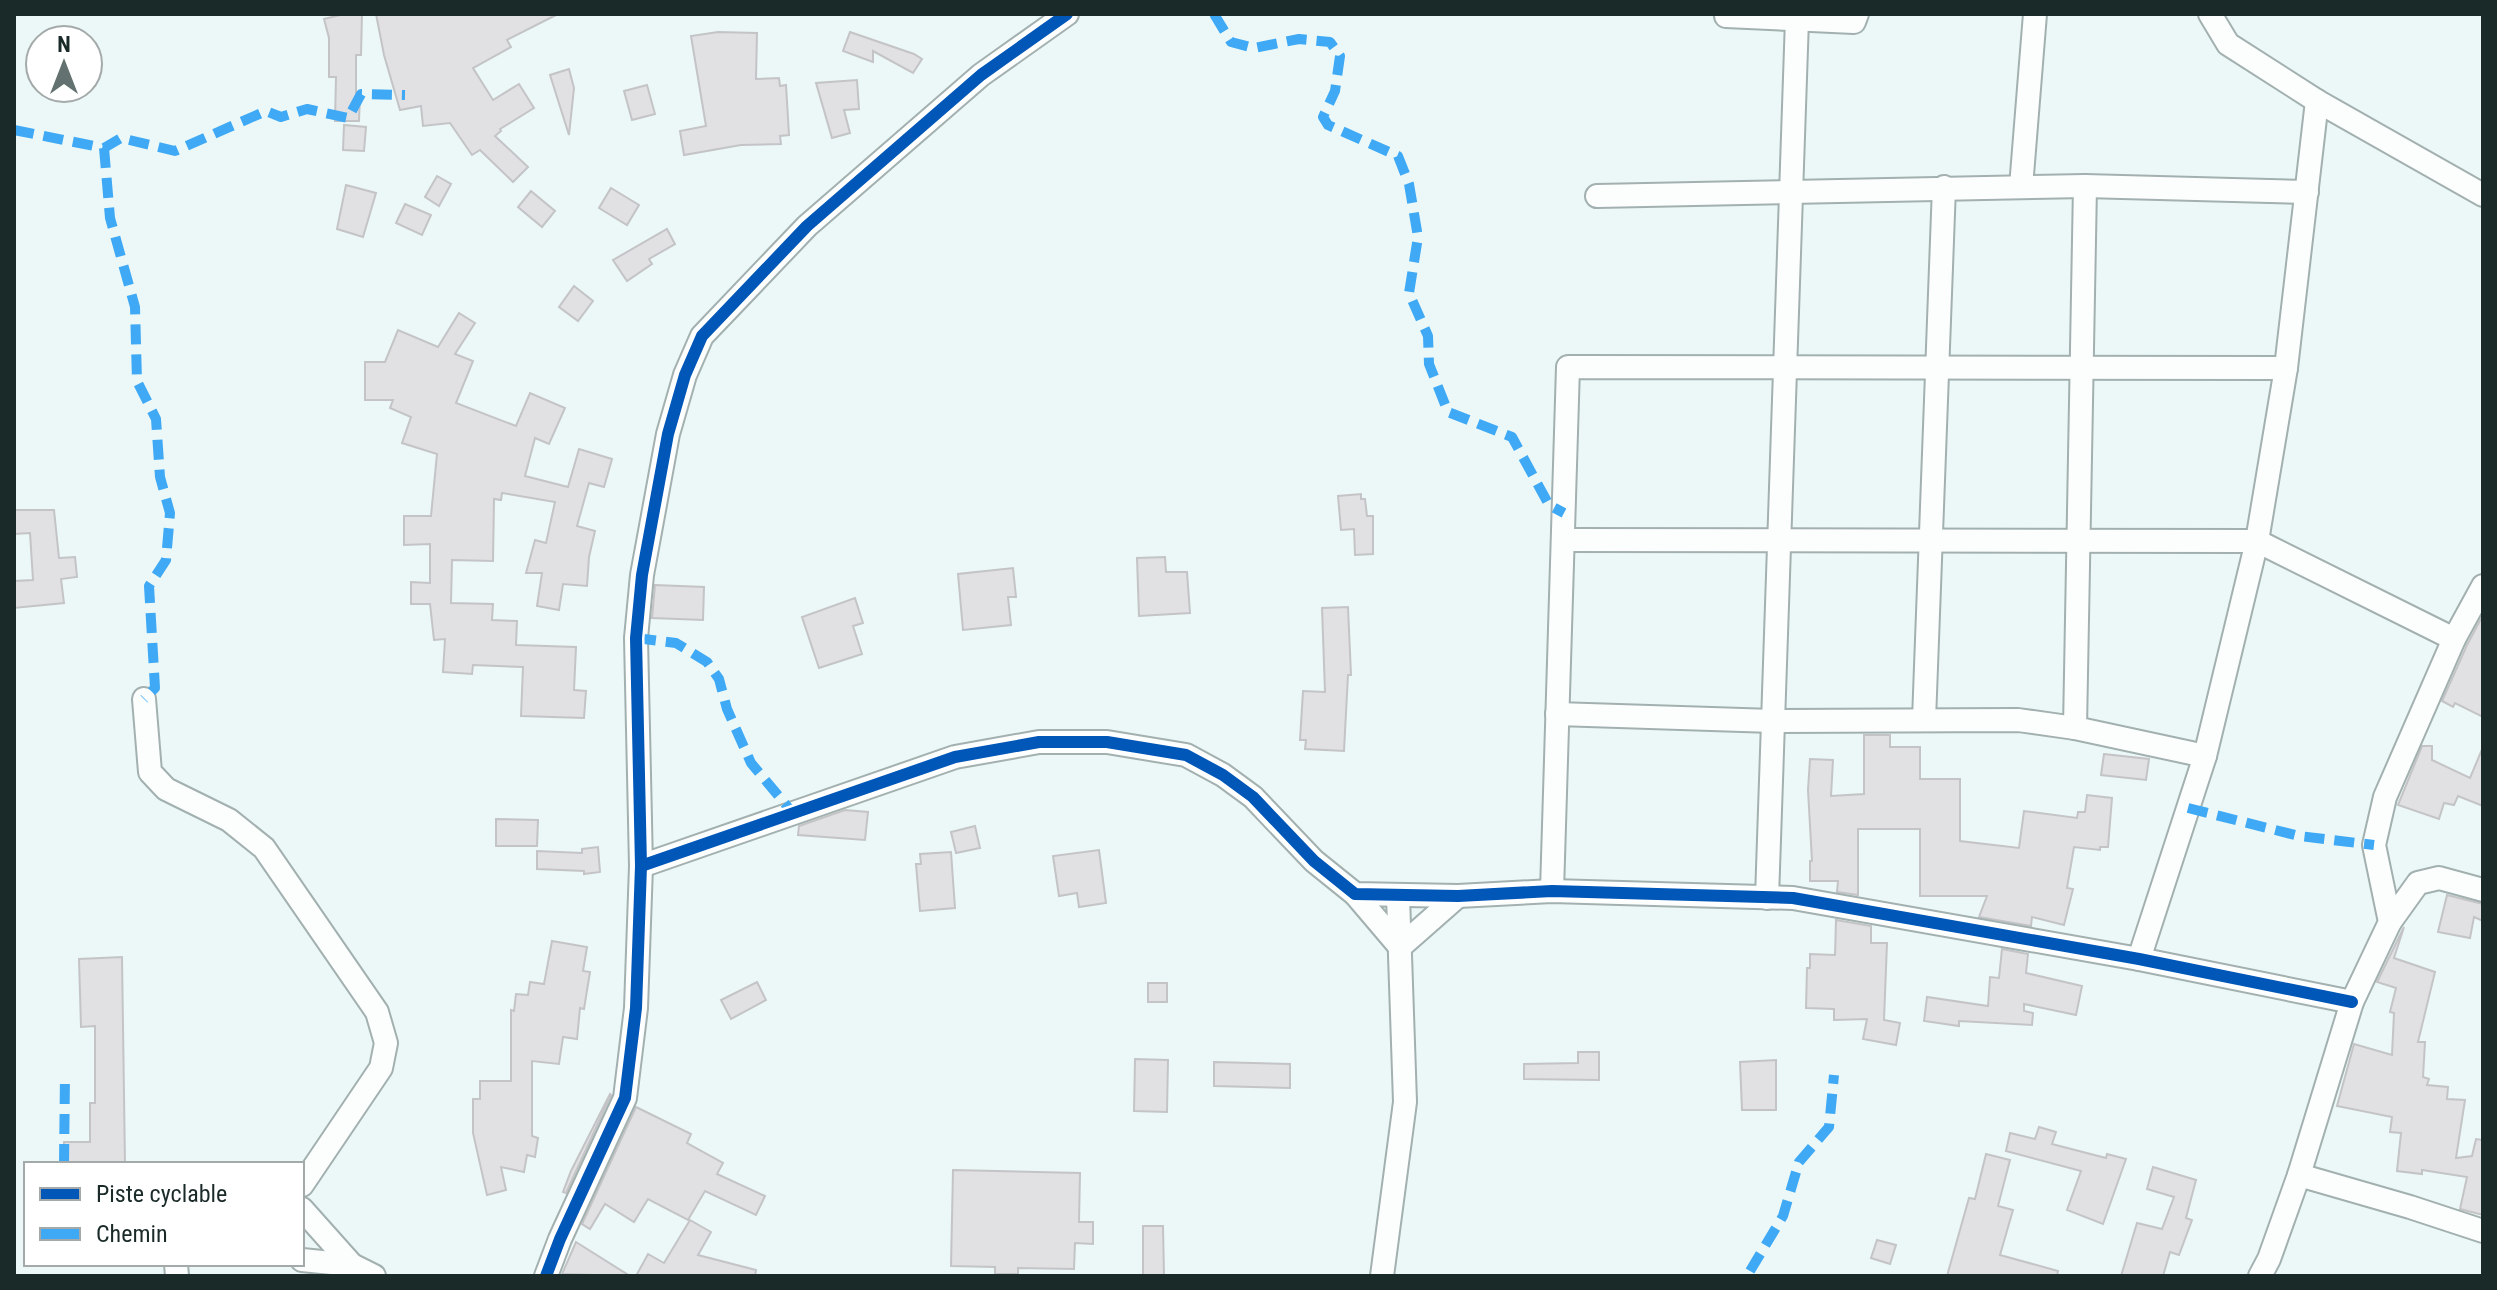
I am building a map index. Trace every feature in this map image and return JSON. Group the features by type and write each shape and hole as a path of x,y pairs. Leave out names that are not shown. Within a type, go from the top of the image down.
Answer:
{"street":[{"path":"546,1276 625,1098 636,1008 641,866 636,638 642,575 668,434 685,375 702,336 807,226 981,75 1067,14"},
{"path":"1726,16 1854,22 1857,14"},
{"path":"2021,187 2035,14"},
{"path":"2210,14 2228,44 2317,101 2483,195"},
{"path":"1767,898 1797,19"},
{"path":"2139,959 2205,756 2257,541 2286,368 2317,101"},
{"path":"2075,728 2085,186"},
{"path":"1597,196 2085,186 2307,192"},
{"path":"1924,720 1944,187"},
{"path":"1552,891 1568,367 2286,368"},
{"path":"1563,540 2257,541 2454,639"},
{"path":"2390,922 2374,845 2385,797 2454,639 2483,586"},
{"path":"144,699 150,772 166,789 229,820 264,848 377,1012 386,1043 381,1068 304,1182"},
{"path":"1557,714 1773,721 2018,720 2075,728 2205,756"},
{"path":"641,866 955,757 1039,742 1107,742 1186,755 1223,775 1253,797 1314,861 1355,894 1400,947"},
{"path":"2260,1276 2299,1175 2352,1002 2390,922 2418,883 2439,878 2483,890"},
{"path":"1355,894 1458,896 1552,891 1793,898 2139,959 2352,1002"},
{"path":"1382,1276 1405,1102 1398,896"},
{"path":"1400,947 1458,896"},
{"path":"2299,1175 2483,1231"},
{"path":"304,1211 352,1265"},
{"path":"304,1260 352,1265 374,1276"}],"building":[{"path":"362,14 361,55 356,55 359,121 335,121 336,77 329,77 329,38 324,19"},
{"path":"376,14 558,14 507,40 511,47 473,68 493,100 519,84 534,108 500,129 495,136 528,167 513,182 480,150 472,155 450,123 423,126 421,106 400,110"},
{"path":"718,32 757,33 756,79 779,78 780,86 786,85 789,135 780,136 781,144 741,145 684,155 680,131 706,126 691,36"},
{"path":"850,32 922,59 913,73 873,51 873,62 843,51"},
{"path":"569,69 574,88 569,135 550,75"},
{"path":"857,80 859,109 844,110 850,133 832,138 816,83"},
{"path":"647,85 655,114 632,120 624,91"},
{"path":"344,125 366,127 364,151 343,150"},
{"path":"437,176 451,184 439,206 425,197"},
{"path":"346,185 376,193 363,237 337,229"},
{"path":"611,188 639,205 627,225 599,208"},
{"path":"531,191 555,211 542,227 518,207"},
{"path":"405,204 431,215 422,235 396,223"},
{"path":"667,229 675,244 649,259 652,264 627,281 613,260"},
{"path":"574,286 593,301 578,321 559,307"},
{"path":"459,313 475,323 455,354 473,361 456,403 516,426 530,393 565,408 549,444 535,438 525,476 568,487 579,449 612,459 604,487 589,483 577,526 595,531 587,586 563,584 559,610 537,606 542,573 526,573 535,540 546,543 555,502 502,493 501,500 494,499 493,561 452,560 451,603 493,604 492,620 517,621 516,645 576,647 574,690 586,691 584,718 521,716 523,667 473,665 472,674 443,672 445,639 434,640 430,604 411,604 411,582 430,583 430,544 404,545 404,516 431,516 437,454 402,443 411,417 390,408 393,400 365,400 365,362 385,362 398,330 438,347"},
{"path":"1361,494 1361,499 1365,499 1367,516 1373,516 1373,554 1355,555 1354,529 1341,530 1338,496"},
{"path":"14,510 54,510 59,558 75,557 77,577 61,579 64,603 14,608 14,581 33,580 30,533 14,534"},
{"path":"1165,557 1166,572 1187,572 1190,613 1139,616 1137,558"},
{"path":"1013,568 1016,597 1008,597 1011,625 963,630 958,574"},
{"path":"655,585 704,587 703,620 652,618"},
{"path":"855,598 863,623 853,626 862,654 819,668 802,617"},
{"path":"1348,607 1351,675 1348,675 1344,751 1305,749 1306,740 1300,740 1303,691 1325,692 1322,608"},
{"path":"2483,615 2483,717 2455,703 2453,707 2442,701"},
{"path":"1864,735 1890,735 1890,747 1920,747 1920,779 1960,779 1960,841 2019,848 2024,811 2077,818 2078,812 2085,812 2087,795 2112,798 2108,847 2100,847 2100,850 2074,847 2067,888 2073,889 2064,925 2032,917 2031,926 1979,917 1987,896 1920,896 1920,829 1858,829 1858,895 1837,892 1838,881 1810,881 1810,759 1833,760 1831,796 1864,794"},
{"path":"2422,746 2432,746 2432,760 2470,778 2483,747 2483,806 2458,796 2454,805 2444,803 2439,819 2398,805"},
{"path":"2104,754 2149,759 2146,780 2101,775"},
{"path":"845,810 868,812 865,840 798,835 799,826"},
{"path":"496,819 538,820 537,846 496,846"},
{"path":"975,826 980,848 956,853 951,832"},
{"path":"598,847 600,872 584,874 584,871 537,869 537,851 582,853 582,849"},
{"path":"1099,850 1106,903 1079,907 1077,893 1059,896 1053,856"},
{"path":"951,852 955,908 920,911 916,864 921,864 920,854"},
{"path":"2447,895 2483,904 2483,921 2474,917 2470,938 2438,932"},
{"path":"1836,920 1871,926 1871,943 1887,943 1884,1020 1900,1023 1896,1045 1863,1039 1867,1019 1834,1020 1834,1009 1806,1008 1810,954 1835,955"},
{"path":"2404,927 2394,958 2435,972 2418,1042 2425,1042 2423,1077 2429,1079 2427,1085 2448,1087 2447,1099 2465,1100 2456,1158 2472,1156 2476,1139 2483,1140 2483,1215 2460,1209 2467,1177 2422,1170 2422,1174 2397,1171 2401,1133 2390,1132 2392,1117 2337,1106 2354,1044 2392,1055 2394,1013 2390,1012 2396,988 2377,982"},
{"path":"552,941 587,947 583,971 590,972 584,1009 580,1008 577,1039 563,1037 559,1064 532,1061 532,1136 538,1138 535,1157 527,1155 524,1172 501,1167 506,1190 487,1195 473,1133 473,1099 480,1099 480,1081 511,1081 511,1010 514,1011 516,994 528,995 530,982 544,984"},
{"path":"2002,949 2028,954 2026,973 2082,986 2076,1015 2024,1004 2024,1011 2033,1013 2032,1025 1959,1021 1959,1026 1924,1021 1927,997 1988,1006 1990,977 1999,978"},
{"path":"122,957 125,1162 64,1162 64,1142 90,1142 90,1103 95,1103 95,1026 81,1027 79,959"},
{"path":"757,982 766,1000 731,1019 721,1000"},
{"path":"1148,983 1167,983 1167,1002 1148,1002"},
{"path":"1578,1052 1599,1052 1599,1080 1524,1079 1524,1064 1578,1063"},
{"path":"1135,1059 1168,1060 1167,1112 1134,1111"},
{"path":"1776,1060 1776,1110 1742,1110 1740,1062"},
{"path":"1214,1062 1290,1064 1290,1088 1214,1086"},
{"path":"610,1094 566,1193 563,1192 571,1171"},
{"path":"636,1107 691,1134 687,1143 723,1163 717,1174 765,1196 756,1215 705,1191 688,1220 648,1199 634,1222 605,1204 590,1229 582,1224"},
{"path":"2039,1127 2056,1132 2052,1144 2106,1158 2107,1154 2126,1159 2103,1224 2067,1210 2081,1171 2006,1151 2010,1133 2035,1139"},
{"path":"1986,1154 2010,1160 1998,1206 2013,1210 2000,1255 2058,1271 2057,1276 1947,1276 1969,1198 1975,1199"},
{"path":"2153,1167 2196,1180 2186,1218 2192,1220 2179,1255 2170,1252 2163,1276 2121,1276 2137,1223 2162,1229 2174,1197 2147,1189"},
{"path":"953,1170 1080,1173 1079,1222 1093,1222 1093,1244 1075,1243 1074,1269 1018,1268 1018,1274 995,1274 995,1267 951,1266"},
{"path":"690,1220 711,1232 698,1255 756,1270 755,1276 636,1276 648,1254 664,1263"},
{"path":"1143,1226 1163,1226 1164,1276 1143,1276"},
{"path":"1877,1240 1896,1245 1890,1264 1871,1258"},
{"path":"576,1242 630,1276 562,1274"}],"marked path":[{"path":"1214,14 1231,42 1254,48 1299,39 1330,42 1340,56 1335,91 1323,117 1328,125 1398,156 1409,184 1418,237 1409,293 1428,336 1429,364 1448,412 1512,437 1549,505 1564,513"},
{"path":"14,130 104,148 121,138 175,151 266,111 281,117 307,109 348,118 361,94 405,95"},
{"path":"104,148 110,218 135,307 137,381 156,419 160,477 170,513 166,560 149,586 155,688 144,699"},
{"path":"636,638 676,643 707,662 719,679 727,709 751,763 792,812"},
{"path":"2188,808 2299,836 2374,845"},
{"path":"64,1162 65,1075"},
{"path":"1750,1271 1783,1216 1799,1162 1829,1127 1834,1075"}],"cycle path":[{"path":"546,1276 625,1098 636,1008 641,866 636,638 642,575 668,434 685,375 702,336 807,226 981,75 1067,14"},
{"path":"641,866 955,757 1039,742 1107,742 1186,755 1223,775 1253,797 1314,861 1355,894 1458,896 1552,891 1793,898 2139,959 2352,1002"}]}
